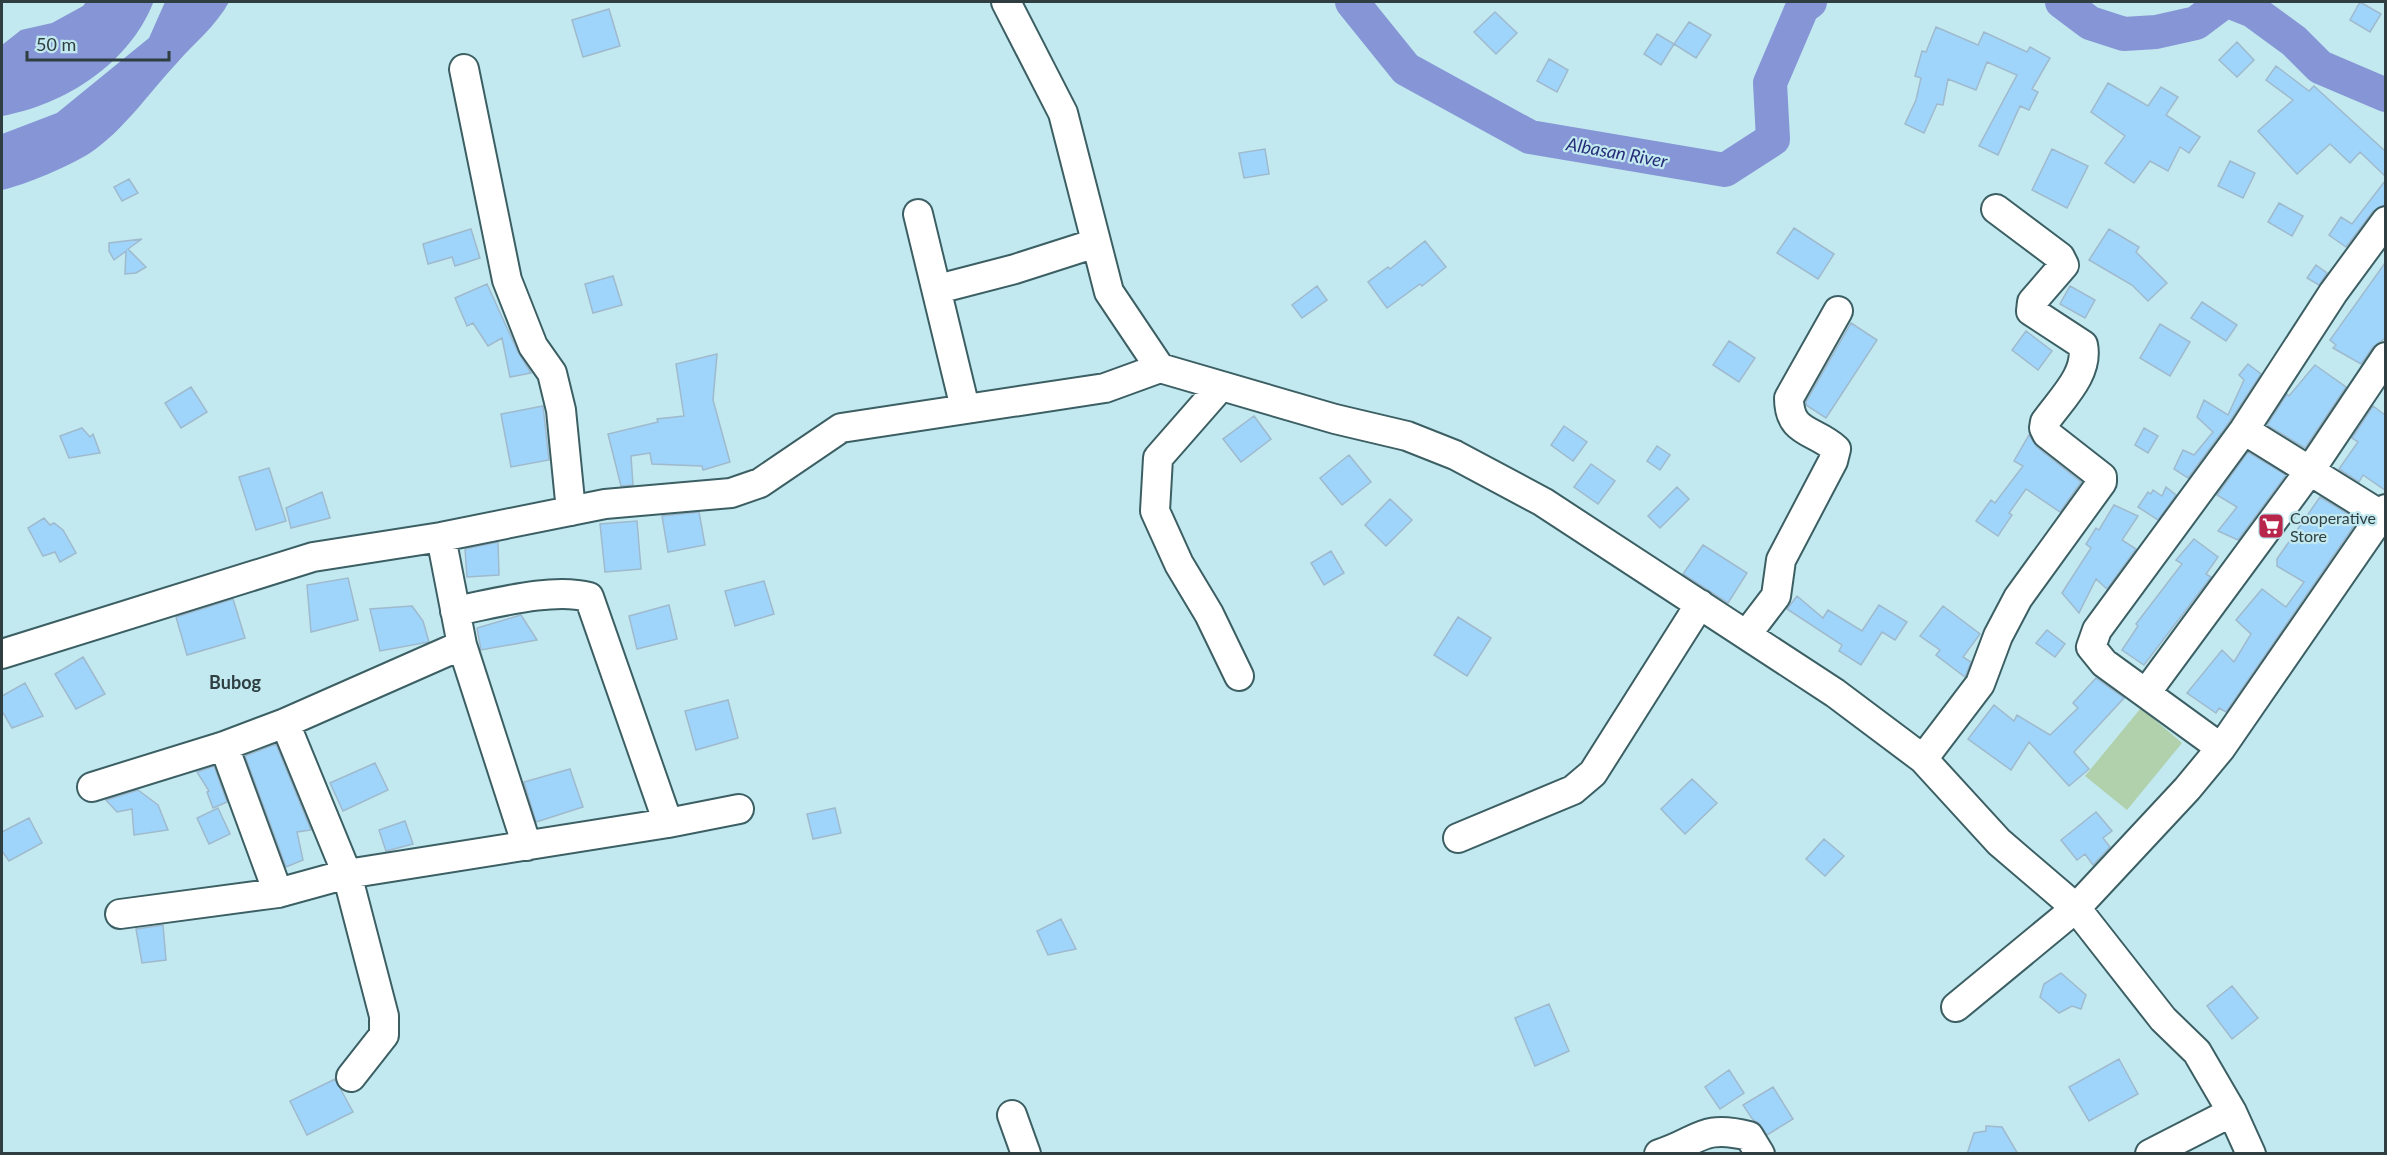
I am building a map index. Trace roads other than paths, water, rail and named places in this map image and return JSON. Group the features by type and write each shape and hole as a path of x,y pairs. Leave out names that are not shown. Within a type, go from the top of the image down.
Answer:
{"street":[{"path":"1006,2 1063,113 1109,292 1160,369"},
{"path":"464,69 507,280 533,346 552,373 561,410 572,511"},
{"path":"1923,759 1980,684 1998,636 2018,598 2102,482 2102,477 2047,434 2044,428 2045,422 2083,369 2085,357 2083,345 2031,312 2032,302 2064,265 2060,257 2050,248 1995,209"},
{"path":"918,214 965,408"},
{"path":"2221,748 2104,663 2091,647 2097,630 2244,430 2333,293 2385,221"},
{"path":"938,289 1015,269 1096,243"},
{"path":"1747,634 1776,596 1781,560 1833,461 1836,449 1826,440 1794,423 1790,412 1790,398 1838,311"},
{"path":"2146,693 2311,469 2385,357"},
{"path":"2,654 313,557 441,537 605,504 731,493 760,483 840,428 1105,387 1160,369 1335,419 1407,436 1455,455 1543,502 1835,693 1923,759 1999,842 2076,908 2163,1019 2197,1052 2232,1112 2251,1154"},
{"path":"1221,386 1158,458 1155,511 1179,564 1209,614 1239,676"},
{"path":"1956,1007 2076,908 2127,856 2221,748 2383,512 2244,430"},
{"path":"441,537 462,645 527,846"},
{"path":"455,611 507,601 568,594 589,597 668,823"},
{"path":"1458,838 1574,790 1593,773 1700,604"},
{"path":"92,787 224,746 285,723 462,645"},
{"path":"285,723 347,874 384,1016 384,1035 351,1077"},
{"path":"224,746 278,893"},
{"path":"120,914 278,893 347,874 668,823 739,809"},
{"path":"2150,1154 2232,1112"},
{"path":"1012,1115 1026,1154"},
{"path":"1659,1154 1697,1136 1724,1130 1749,1136 1760,1154"}],"water":[{"path":"86,2 153,3 142,25 128,45 92,78 48,102 2,116 2,45 21,30 52,23 83,6"},
{"path":"165,2 229,2 211,27 125,123 102,144 59,169 2,190 2,134 57,113 149,38"}],"waterway":[{"name":"Albasan River","path":"1352,2 1406,69 1530,137 1725,170 1773,139 1770,83 1802,8 1810,2"},
{"name":"Albasan River","path":"2062,2 2090,23 2124,34 2156,32 2196,23 2224,2"},
{"name":"Albasan River","path":"2230,2 2253,11 2294,41 2320,67 2386,95"}],"place":[{"name":"Cooperative Store","path":"2271,526"}],"district":[{"name":"Bubog","path":"235,682"}]}
